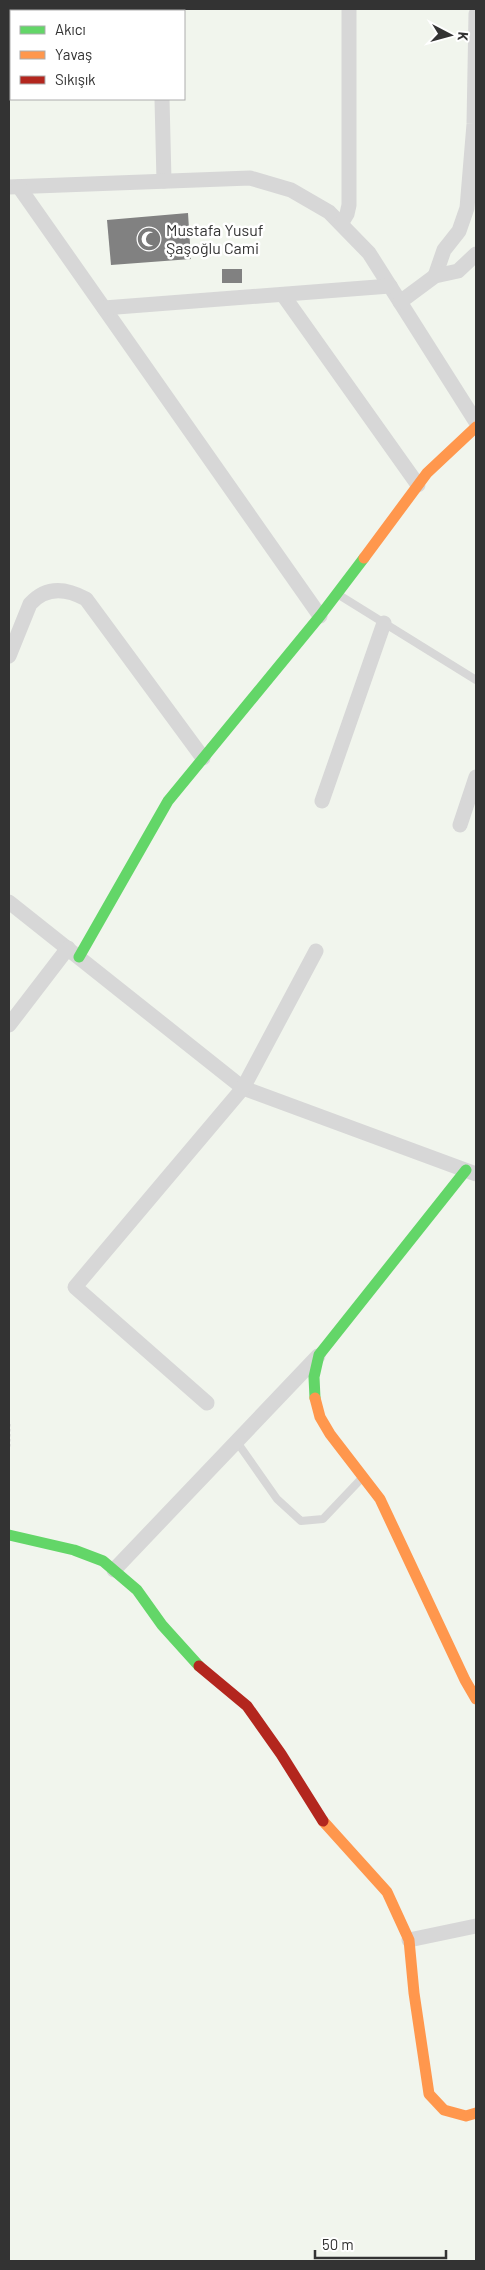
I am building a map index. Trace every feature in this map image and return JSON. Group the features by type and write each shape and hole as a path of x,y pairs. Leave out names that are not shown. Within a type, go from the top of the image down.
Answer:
{"street":[{"path":"341,224 349,206 349,9"},
{"path":"436,276 444,250 460,231 467,208 474,124 476,14"},
{"path":"162,100 164,181"},
{"path":"14,187 250,178 291,190 328,212 369,253 476,422"},
{"path":"14,187 104,308 320,616"},
{"path":"400,302 436,276 458,271 476,254"},
{"path":"104,308 390,286"},
{"path":"283,294 418,485"},
{"path":"9,1025 74,952 168,801 320,616 427,473 476,427"},
{"path":"9,656 30,604 36,597 54,590 76,593 86,599 203,758"},
{"path":"322,801 384,623"},
{"path":"460,825 476,777"},
{"path":"9,902 242,1088 471,1172 318,1355 114,1570"},
{"path":"207,1403 75,1287 242,1088 316,951"},
{"path":"318,1355 314,1377 315,1397 320,1417 330,1434 380,1499 414,1574 474,1691"},
{"path":"9,1535 74,1550 103,1561 137,1590 162,1625 202,1669 247,1706 281,1754 326,1825 387,1892 409,1940 414,1993 429,2094 444,2110 466,2116 476,2113"},
{"path":"409,1940 476,1926"}],"lane":[{"path":"337,594 476,680"},
{"path":"237,1442 277,1500 301,1521 324,1519 363,1477"}],"path":[{"path":"9,1424 9,1448"}],"shaded area":[{"path":"9,9 476,9 476,2261 9,2261"}],"building":[{"name":"Mustafa Yusuf Şaşoğlu Cami","path":"188,213 191,259 111,265 107,220"},
{"path":"222,269 242,269 242,283 222,283"}],"traffic: fast":[{"path":"79,957 168,801 320,616 364,558"},
{"path":"315,1398 314,1377 319,1355 466,1170"},
{"path":"9,1535 74,1550 103,1561 137,1590 162,1625 199,1666"}],"traffic: slow":[{"path":"364,558 427,473 476,427"},
{"path":"315,1398 320,1417 330,1434 380,1499 465,1680 476,1699"},
{"path":"323,1821 387,1892 409,1940 414,1993 429,2094 444,2110 466,2116 476,2113"}],"traffic: jam":[{"path":"199,1666 247,1706 281,1754 323,1821"}],"place":[{"name":"Mustafa Yusuf Şaşoğlu Cami","path":"149,239"}]}
